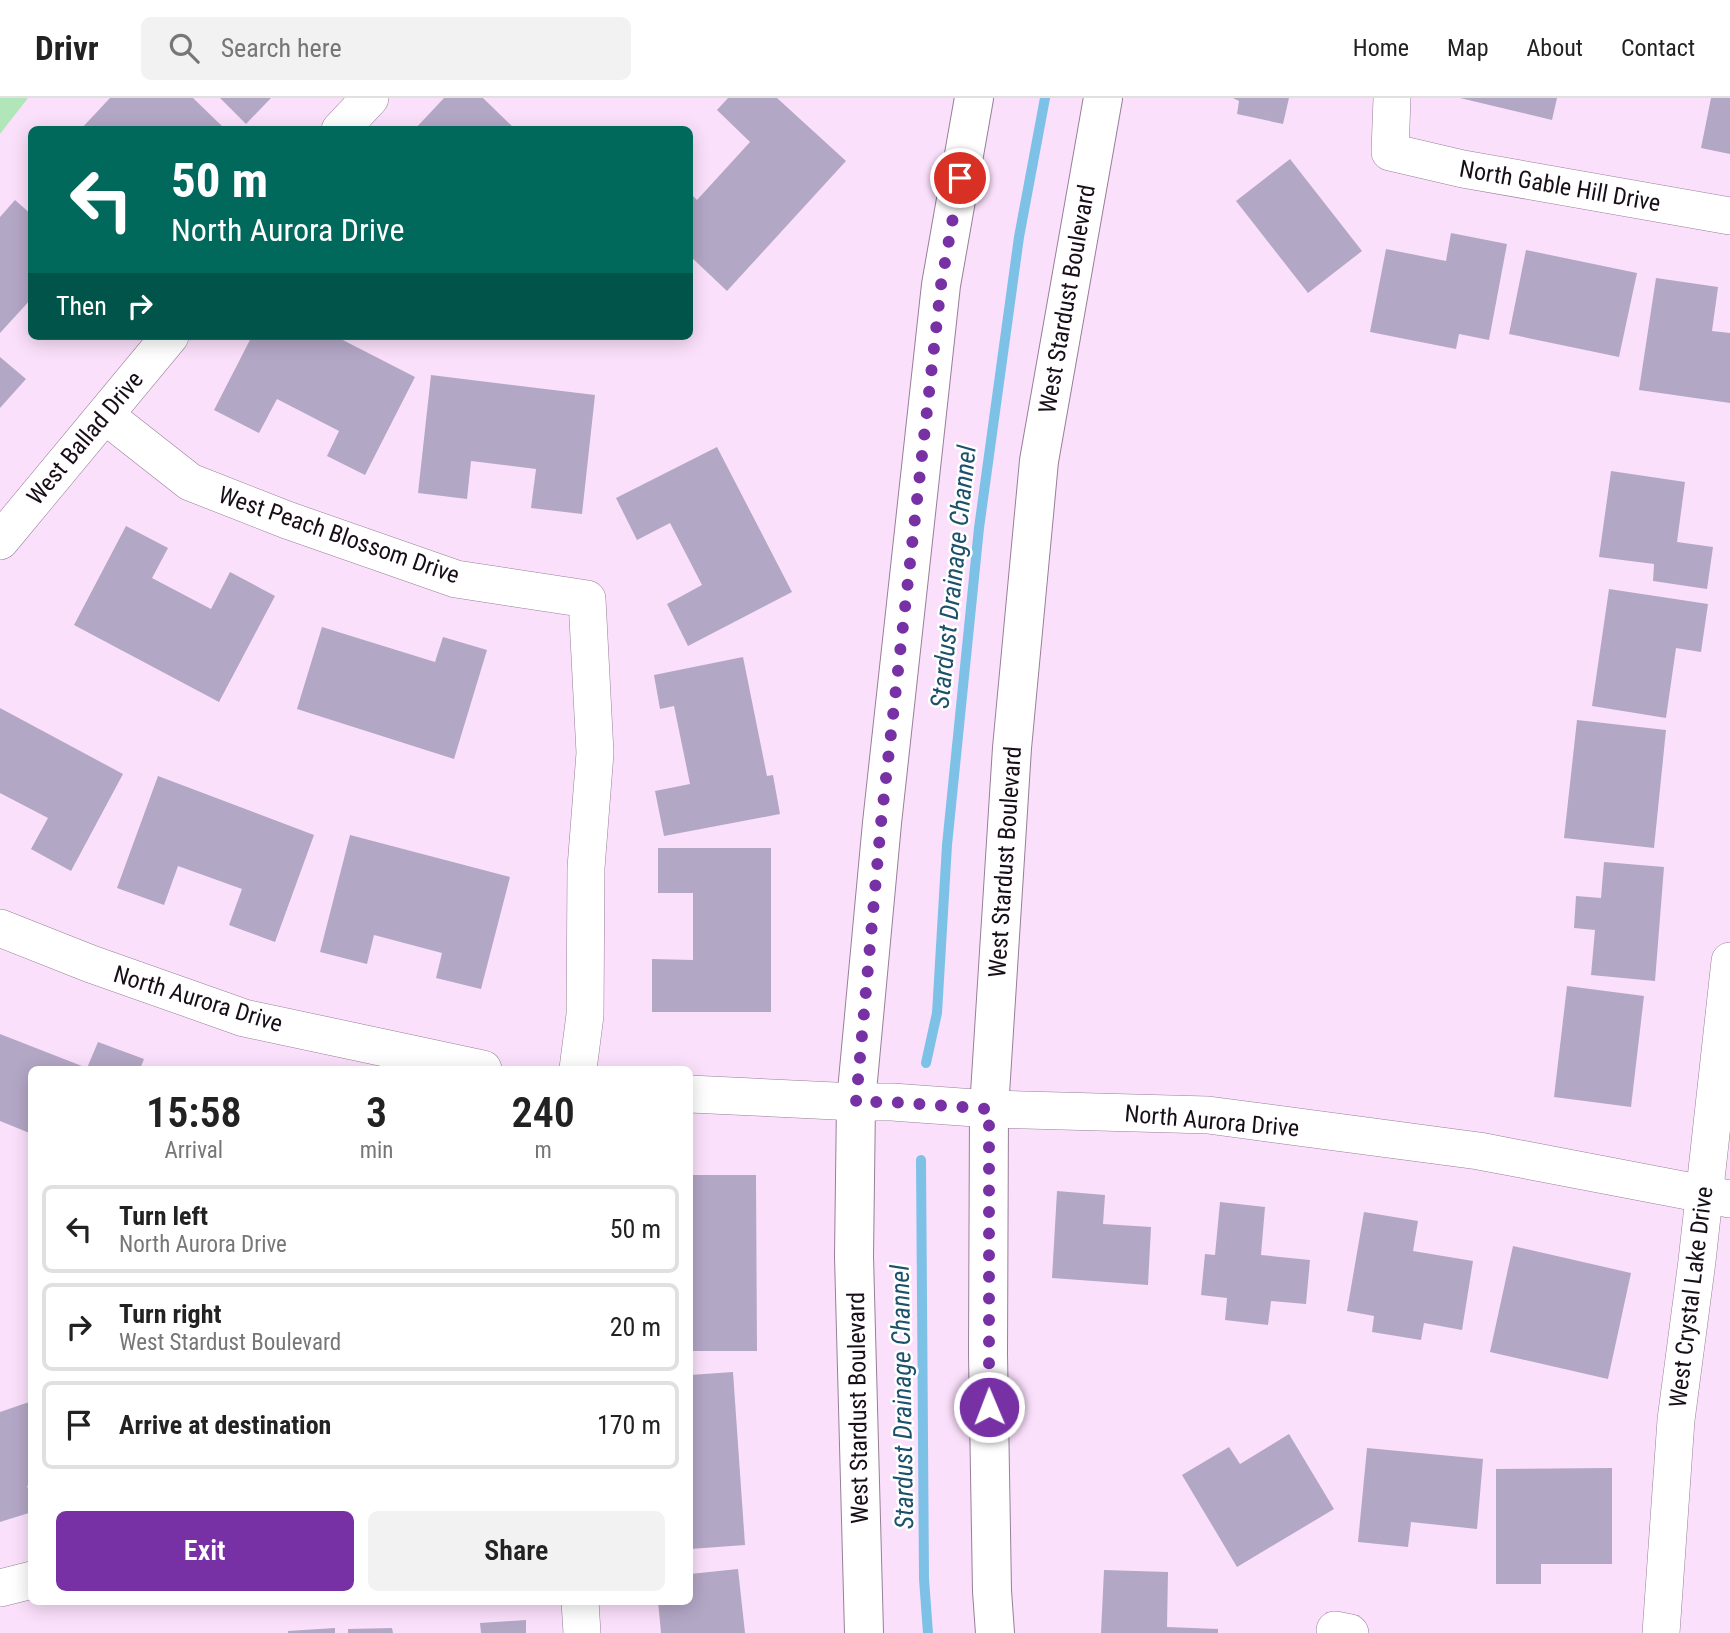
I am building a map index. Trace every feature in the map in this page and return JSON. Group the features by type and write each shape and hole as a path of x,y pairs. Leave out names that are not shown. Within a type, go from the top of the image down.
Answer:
{"street":[{"path":"344,126 370,98"},
{"name":"West Stardust Boulevard","path":"864,1633 855,1269 874,1102 881,823 941,285 974,98"},
{"name":"West Stardust Boulevard","path":"995,1633 988,1354 974,1107 1040,461 1103,98"},
{"name":"North Gable Hill Drive","path":"1392,98 1390,152 1463,169 1730,216"},
{"name":"West Ballad Drive","path":"0,541 167,340"},
{"name":"West Peach Blossom Drive","path":"106,416 190,482 287,520 456,579 587,599 595,753 586,868 585,1015 578,1066"},
{"name":"North Aurora Drive","path":"0,928 91,964 244,1018 469,1066"},
{"name":"West Crystal Lake Drive","path":"1661,1633 1676,1420 1717,1196 1730,961"},
{"name":"North Aurora Drive","path":"693,1094 1208,1115 1479,1151 1717,1196"},
{"path":"0,1588 28,1581"},
{"path":"580,1605 582,1633"}],"green space":[{"path":"0,98 28,98 0,134"}],"building":[{"path":"110,98 193,98 222,126 84,126"},
{"path":"220,98 271,98 246,124"},
{"path":"444,98 483,98 512,126 418,126"},
{"path":"728,98 777,98 846,161 727,291 693,259 693,196 697,200 750,142 717,110"},
{"path":"1233,98 1289,98 1283,124 1237,114 1239,101"},
{"path":"1460,98 1557,98 1552,120"},
{"path":"1711,98 1730,98 1730,154 1701,148"},
{"path":"1290,159 1362,251 1308,293 1236,201"},
{"path":"15,200 28,211 28,302 0,333 0,217"},
{"path":"1451,233 1507,244 1489,340 1459,334 1456,349 1370,332 1386,249 1446,261"},
{"path":"1526,250 1637,273 1619,357 1509,334"},
{"path":"1656,278 1718,287 1712,331 1730,333 1730,403 1639,390"},
{"path":"250,340 343,340 415,377 365,475 327,456 339,431 277,399 259,433 214,410"},
{"path":"0,357 26,379 0,408"},
{"path":"431,375 595,395 582,514 531,508 536,469 471,461 467,499 418,493"},
{"path":"717,447 792,592 688,646 667,604 702,585 670,523 637,540 616,498"},
{"path":"1611,471 1685,482 1677,542 1713,547 1707,589 1653,581 1654,564 1599,557"},
{"path":"126,526 168,548 152,578 211,609 230,572 275,596 219,702 74,625"},
{"path":"1609,589 1708,604 1701,652 1676,648 1666,718 1592,706"},
{"path":"322,627 435,662 443,637 487,650 454,759 297,709"},
{"path":"743,657 767,776 773,775 780,814 664,836 655,791 690,784 674,706 660,709 654,675"},
{"path":"0,708 123,774 71,871 31,849 48,818 0,793"},
{"path":"1577,720 1666,730 1654,848 1564,838"},
{"path":"158,776 314,835 275,942 229,925 242,889 178,866 164,905 117,888"},
{"path":"350,835 510,877 481,989 436,978 442,953 374,935 367,964 320,952"},
{"path":"658,848 771,848 771,1012 652,1012 652,959 693,960 693,893 658,893"},
{"path":"1604,862 1664,867 1655,981 1591,975 1595,930 1574,928 1576,896 1601,898"},
{"path":"1567,986 1644,996 1631,1107 1554,1097"},
{"path":"0,1034 82,1066 28,1066 28,1132 0,1121"},
{"path":"98,1042 144,1059 141,1066 88,1066"},
{"path":"693,1175 756,1175 757,1351 693,1351"},
{"path":"1057,1191 1105,1195 1103,1224 1151,1227 1148,1285 1052,1278"},
{"path":"1220,1202 1265,1207 1261,1255 1310,1260 1306,1304 1271,1301 1268,1325 1225,1320 1227,1298 1201,1295 1205,1254 1215,1255"},
{"path":"1364,1212 1418,1221 1413,1251 1473,1261 1462,1330 1424,1323 1421,1340 1372,1332 1374,1316 1347,1311"},
{"path":"1513,1246 1631,1273 1608,1379 1490,1352"},
{"path":"733,1372 745,1545 693,1549 693,1375"},
{"path":"28,1402 28,1513 0,1522 0,1412"},
{"path":"1289,1434 1334,1509 1237,1567 1182,1475 1229,1447 1240,1464"},
{"path":"1367,1448 1483,1459 1477,1529 1411,1522 1408,1547 1358,1542"},
{"path":"1612,1468 1612,1564 1541,1564 1541,1584 1496,1584 1496,1469"},
{"path":"738,1569 745,1633 661,1633 658,1605 693,1605 693,1574"},
{"path":"1104,1570 1168,1572 1167,1627 1218,1629 1218,1633 1101,1633"},
{"path":"526,1620 526,1633 481,1633 480,1623"},
{"path":"335,1628 335,1633 288,1633 288,1631"},
{"path":"392,1628 393,1633 348,1633 348,1629"}],"waterway":[{"name":"Stardust Drainage Channel","path":"926,1063 937,1013 947,845 979,528 1019,237 1045,98"},
{"name":"Stardust Drainage Channel","path":"921,1160 924,1579 928,1633"}],"route":[{"path":"960,178 941,285 881,823 856,1102 989,1109 989,1407"}]}
